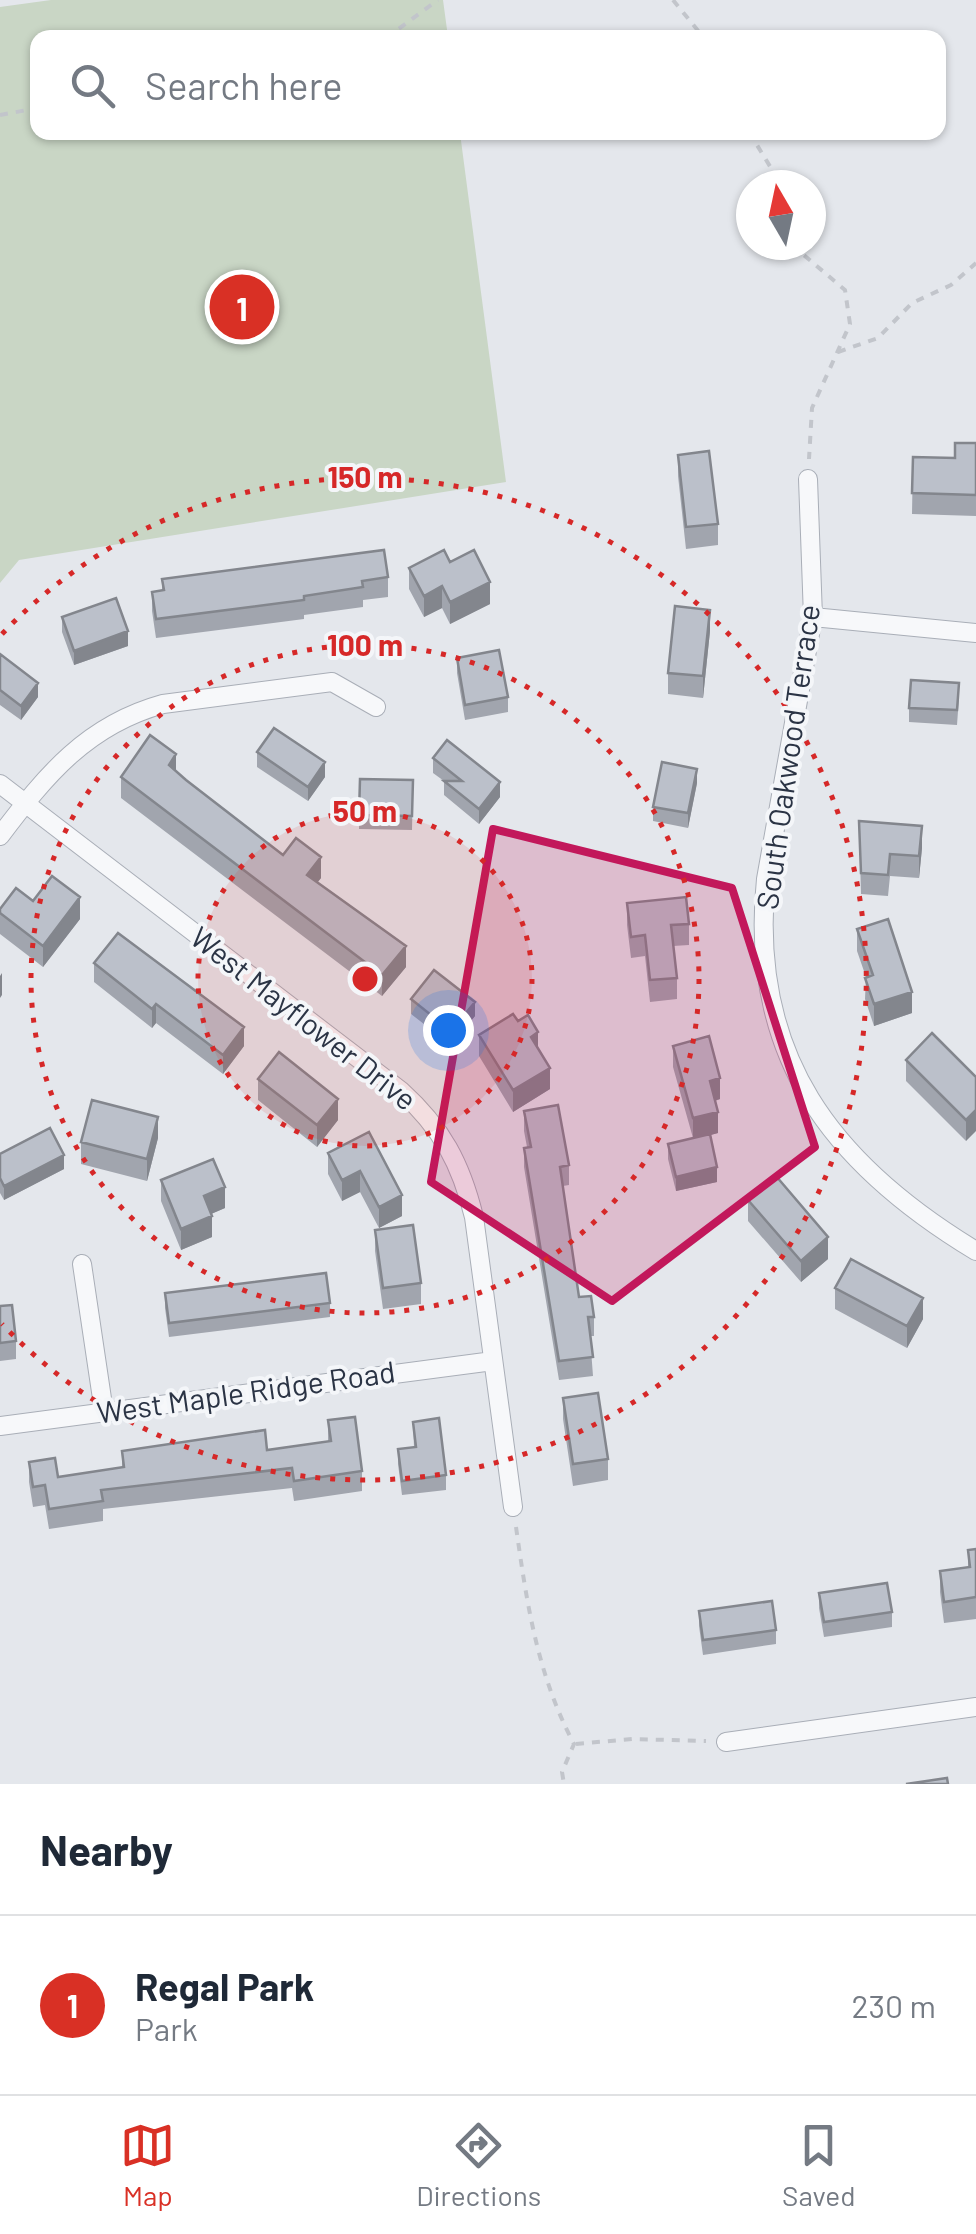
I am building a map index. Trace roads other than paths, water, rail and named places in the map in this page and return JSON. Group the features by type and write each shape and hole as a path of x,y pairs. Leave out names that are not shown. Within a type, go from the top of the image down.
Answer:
{"street":[{"name":"South Oakwood Terrace","path":"808,479 813,618 766,880 770,992 798,1077 833,1134 887,1191 976,1251"},
{"path":"813,618 976,634"},
{"path":"0,836 24,803 78,745 136,712 163,704 332,682 376,708"},
{"name":"West Mayflower Drive","path":"0,784 401,1091 438,1128 460,1168 474,1217 513,1507"},
{"path":"82,1264 104,1412"},
{"name":"West Maple Ridge Road","path":"0,1426 492,1360"},
{"path":"726,1742 976,1707"}],"place":[{"name":"Regal Park","path":"242,307"}]}
